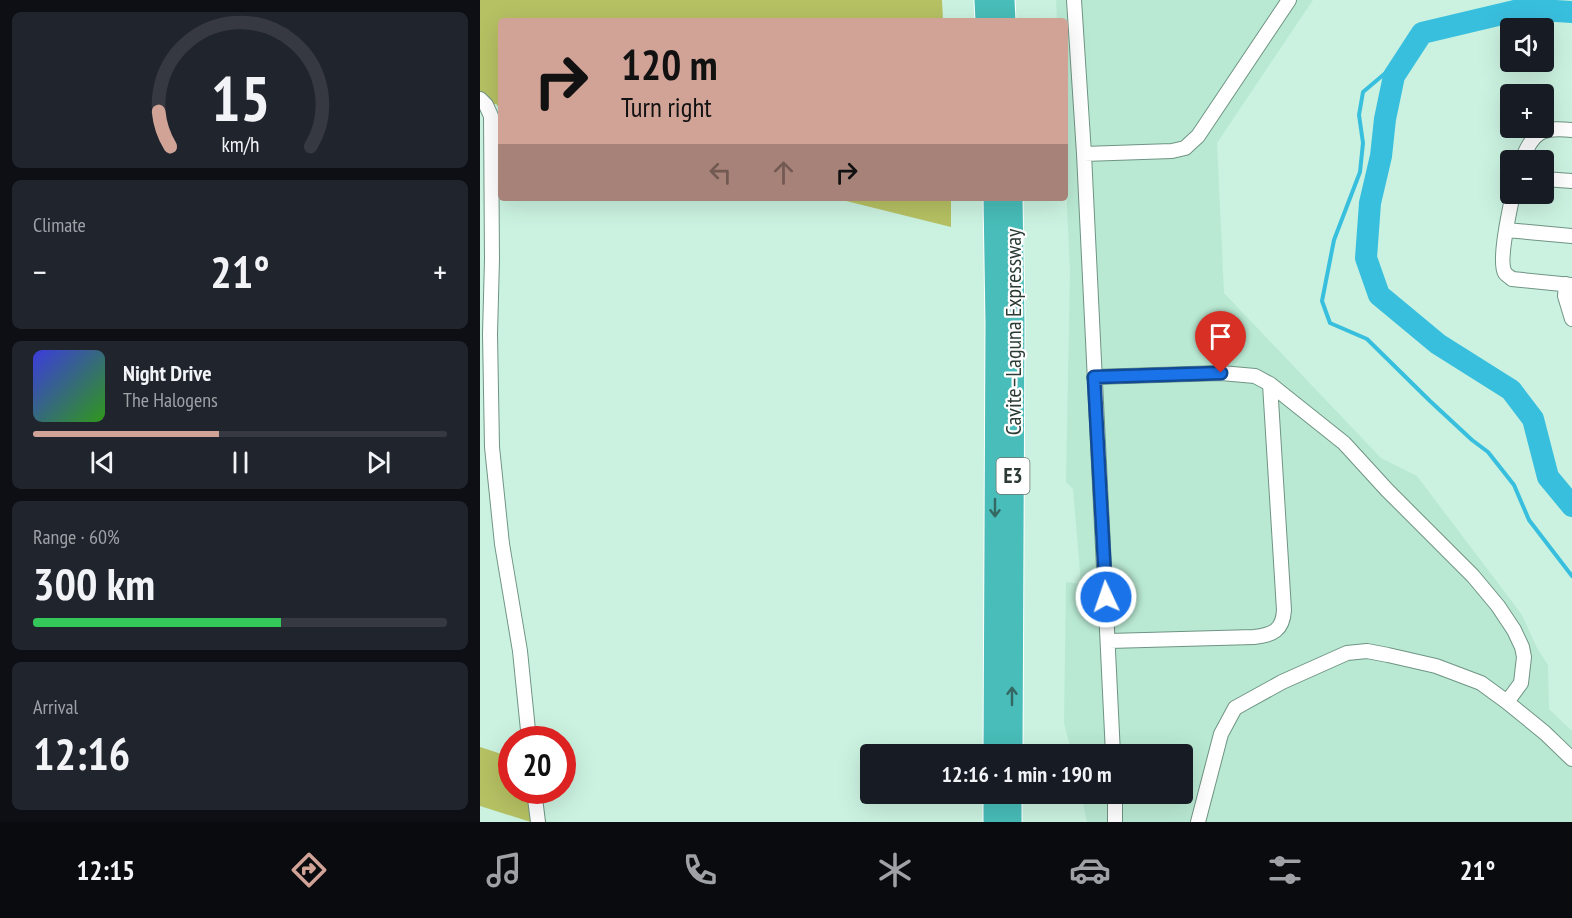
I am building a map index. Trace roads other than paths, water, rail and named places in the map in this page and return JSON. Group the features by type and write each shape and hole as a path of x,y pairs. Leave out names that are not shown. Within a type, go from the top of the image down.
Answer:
{"highway":[{"path":"985,0 986,18"},
{"path":"1004,0 1005,18"},
{"name":"Cavite–Laguna Expressway","path":"994,201 996,323 994,744"},
{"name":"Cavite–Laguna Expressway","path":"1012,201 1014,335 1012,744"},
{"path":"994,804 994,822"},
{"path":"1011,804 1011,822"}],"street":[{"path":"1074,0 1084,154 1113,744"},
{"path":"1084,154 1172,151 1185,148 1198,136 1289,0"},
{"path":"480,99 491,116 492,447 502,544 520,651 528,726"},
{"path":"1526,150 1539,133 1551,128 1572,130"},
{"path":"1554,180 1572,182"},
{"path":"1511,204 1502,266 1505,274 1512,279 1569,284 1565,296 1572,319"},
{"path":"1506,230 1572,236"},
{"path":"1094,377 1221,373 1255,376 1270,384 1344,442 1387,490 1473,576 1514,630 1524,657 1521,683 1508,702"},
{"path":"1109,641 1254,637 1274,633 1279,629 1284,610 1270,384"},
{"path":"1198,822 1221,734 1235,708 1282,682 1347,653 1367,651 1436,666 1481,683 1508,702 1572,759"},
{"path":"536,804 538,822"},
{"path":"1115,804 1115,822"}],"waterway":[{"path":"1572,12 1523,9 1422,33 1394,76 1385,119 1381,156 1370,203 1366,258 1379,295 1438,344 1511,390 1533,419 1548,477 1572,506"},
{"path":"1408,54 1363,92 1359,115 1363,143 1360,172 1334,240 1322,301 1330,323 1367,339 1430,401 1488,452 1514,485 1529,520 1572,576"}]}
